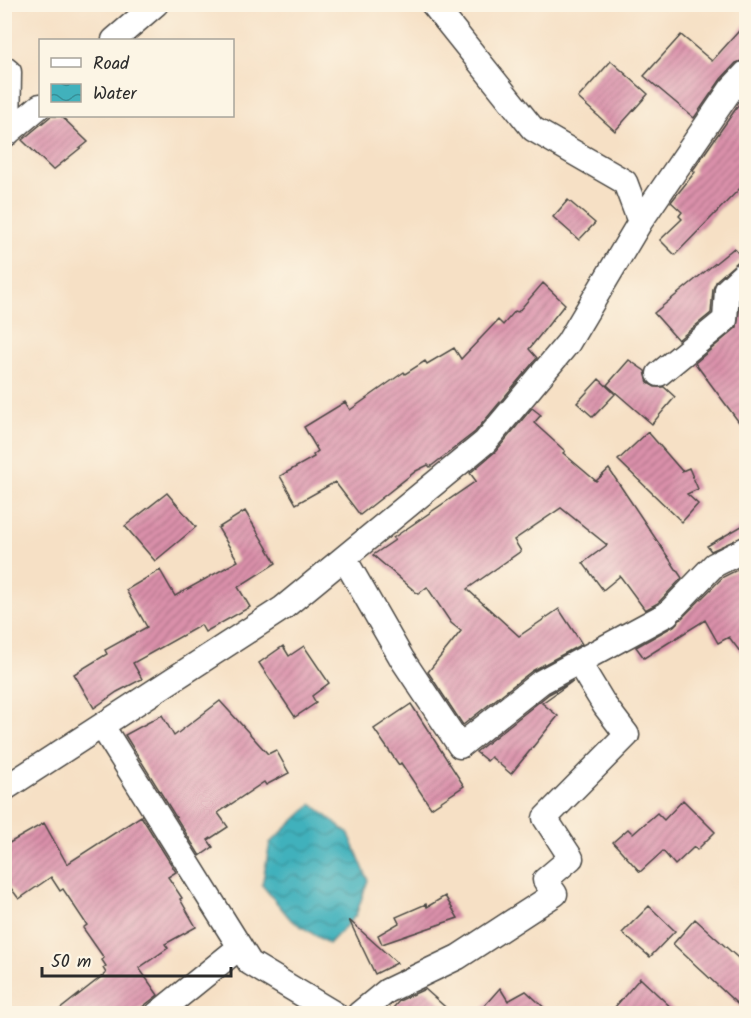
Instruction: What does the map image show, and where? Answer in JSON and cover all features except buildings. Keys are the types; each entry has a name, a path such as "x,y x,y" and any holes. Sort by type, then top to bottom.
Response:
{"street":[{"path":"115,39 156,4"},
{"path":"433,4 533,129 625,182 640,222"},
{"path":"4,68 9,72 6,135"},
{"path":"4,789 283,608 485,442 568,343 640,222 731,89 747,73"},
{"path":"6,135 39,107"},
{"path":"660,375 725,320 728,290 747,272"},
{"path":"344,558 402,659 460,747 541,682 667,614 714,565 747,549"},
{"path":"360,1014 387,990 458,957 555,894 545,880 572,858 545,818 627,735 605,706 579,663"},
{"path":"102,726 250,963 334,1014"},
{"path":"157,1014 240,947"}],"water":[{"path":"312,804 349,834 368,880 356,915 329,944 291,920 262,885 270,843"}]}
